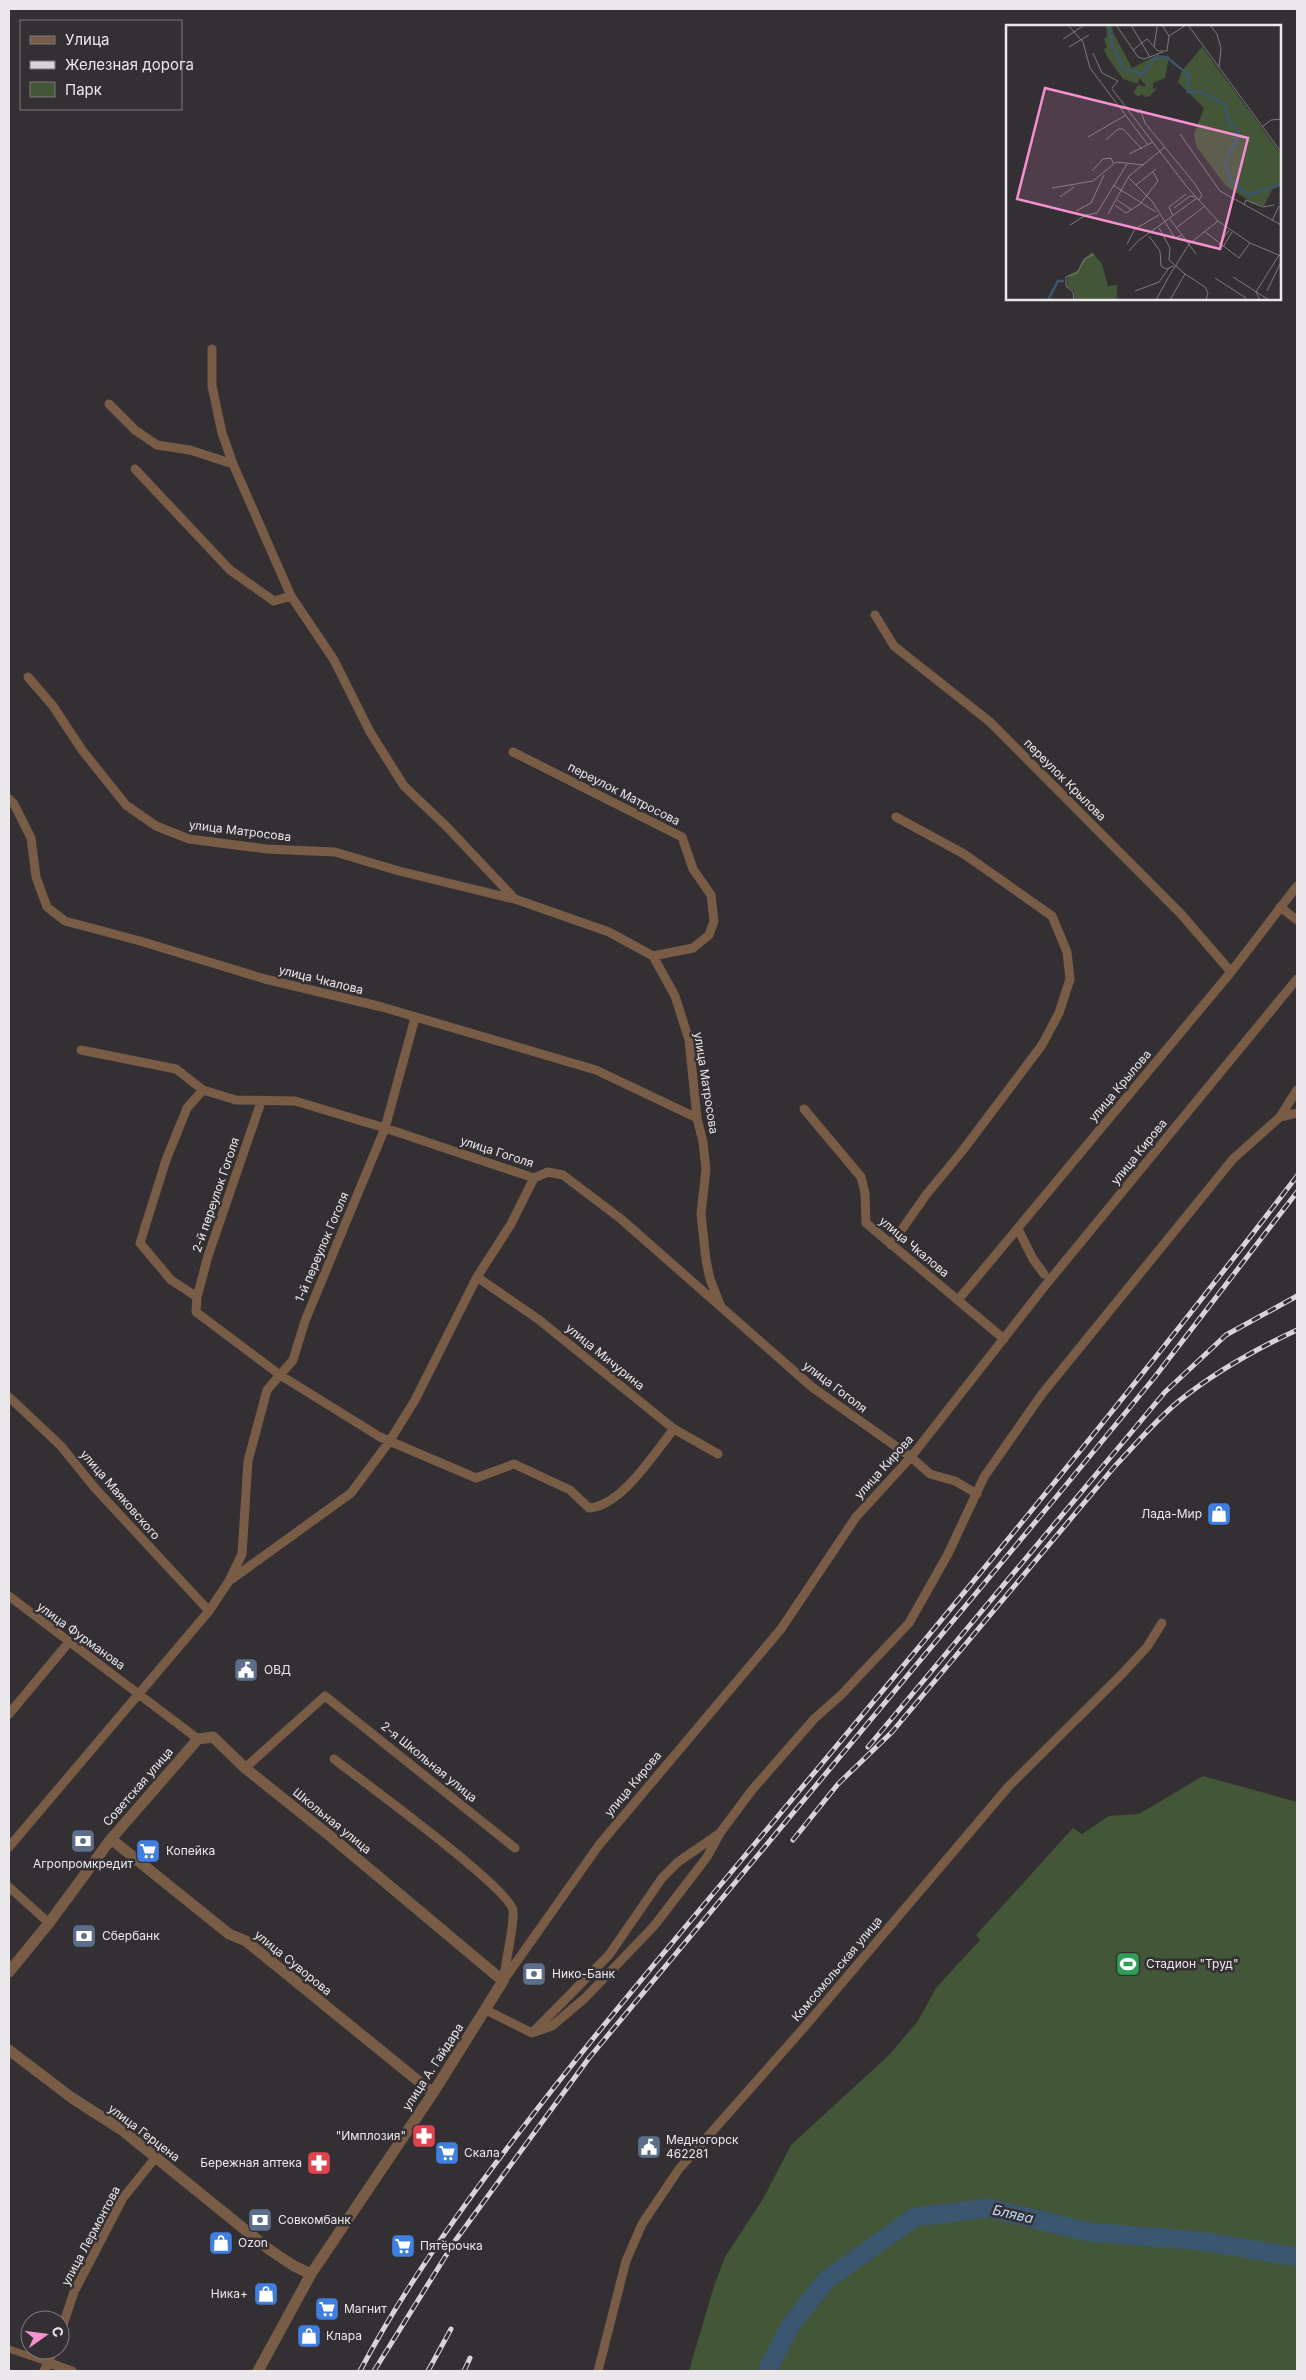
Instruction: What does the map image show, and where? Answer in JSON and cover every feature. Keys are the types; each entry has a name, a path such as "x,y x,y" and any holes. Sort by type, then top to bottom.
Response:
{"street":[{"name":"улица Матросова","path":"212,349 212,386 222,433 233,464 291,596 334,660 370,732 404,786 447,826 515,899"},
{"path":"109,404 135,430 157,445 190,450 233,464"},
{"path":"135,468 230,570 274,601 291,596"},
{"name":"переулок Крылова","path":"875,614 894,646 990,722 1181,914 1231,972"},
{"name":"улица Матросова","path":"28,677 53,706 82,750 126,804 156,826 189,839 267,849 335,852 399,871 515,899 609,932 654,956 675,996 689,1040 697,1118 706,1169 701,1214 703,1238 710,1279 721,1307"},
{"name":"переулок Матросова","path":"513,752 682,837 693,869 710,895 714,921 709,935 693,948 654,956"},
{"name":"улица Чкалова","path":"9,799 31,838 36,877 47,907 65,921 140,940 265,979 415,1018 596,1070 697,1118"},
{"path":"891,1245 926,1195 963,1150 1042,1045 1058,1013 1070,979 1068,952 1052,916 964,854 896,818"},
{"name":"улица Крылова","path":"958,1300 1231,972 1297,886"},
{"path":"1280,907 1297,920"},
{"name":"улица Кирова","path":"503,1981 599,1846 781,1629 856,1517 911,1457 1044,1288 1297,979"},
{"name":"1-й переулок Гоголя","path":"229,1581 242,1554 248,1461 267,1390 293,1360 305,1321 385,1128 415,1018"},
{"name":"улица Гоголя","path":"81,1050 176,1070 204,1090 236,1100 260,1102 295,1101 385,1128 534,1178 548,1172 563,1175 621,1219 812,1387 911,1457 930,1474 955,1481 976,1494"},
{"path":"204,1090 187,1108 166,1160 140,1243 171,1280 197,1297 196,1312 280,1375 387,1444 476,1478 514,1464 570,1490 589,1508 598,1507 619,1495 674,1429"},
{"path":"486,2010 532,2033 552,2026 585,1998 654,1926 707,1857 720,1833 752,1790 809,1725 841,1695 909,1623 948,1554 984,1477 1042,1394 1233,1159 1280,1117 1297,1090"},
{"name":"2-й переулок Гоголя","path":"197,1297 208,1256 260,1102"},
{"name":"улица Чкалова","path":"804,1109 861,1177 865,1193 866,1223 1004,1339"},
{"path":"1280,1117 1297,1113"},
{"path":"9,1847 209,1611 229,1581 351,1493 387,1444 415,1400 477,1277 511,1224 534,1178"},
{"path":"1018,1229 1033,1259 1044,1274"},
{"name":"улица Мичурина","path":"477,1277 538,1319 674,1429 718,1454"},
{"name":"улица Маяковского","path":"9,1397 61,1446 94,1487 209,1611"},
{"name":"улица Фурманова","path":"9,1596 140,1694"},
{"name":"Комсомольская улица","path":"598,2371 626,2261 642,2224 679,2169 801,2031 1009,1786 1121,1675 1146,1647 1162,1623"},
{"path":"9,1714 69,1642"},
{"name":"Школьная улица","path":"140,1694 198,1739 213,1737 244,1768 337,1842 503,1981"},
{"name":"2-я Школьная улица","path":"244,1768 325,1696 515,1848"},
{"name":"Советская улица","path":"9,1972 49,1923 111,1839 198,1739"},
{"path":"334,1759 468,1864 509,1901 513,1922 503,1981"},
{"path":"532,2033 609,1955 662,1878 678,1862 720,1833"},
{"name":"улица Суворова","path":"111,1839 230,1934 246,1942 433,2093"},
{"path":"9,1887 49,1923"},
{"name":"улица А. Гайдара","path":"258,2371 311,2274 433,2093 503,1981"},
{"name":"улица Герцена","path":"9,2050 72,2098 122,2130 270,2250 294,2266 311,2274"},
{"name":"улица Лермонтова","path":"68,2310 74,2292 123,2198 156,2157"},
{"path":"9,2349 46,2367 72,2371"}],"green space":[{"path":"1203,1776 1297,1802 1297,2371 689,2371 714,2286 725,2257 763,2199 791,2145 888,2056 918,2021 936,1988 980,1940 976,1935 1073,1828 1082,1834 1109,1816 1139,1814"}],"waterway":[{"name":"Блява","path":"767,2371 791,2325 826,2280 915,2217 989,2208 1089,2232 1201,2241 1297,2257"}],"railway":[{"path":"360,2371 377,2339 435,2247 548,2095 630,1993 1024,1520 1162,1349 1297,1176"},
{"path":"374,2371 455,2241 589,2058 1154,1378 1297,1192"},
{"path":"868,1747 1165,1392 1226,1335 1297,1296"},
{"path":"793,1840 838,1784 892,1732 1115,1466 1154,1424 1179,1401 1207,1380 1251,1353 1297,1330"},
{"path":"428,2371 451,2329"},
{"path":"464,2371 470,2358"}],"place":[{"name":"Лада-Мир","path":"1219,1514"},
{"name":"ОВД","path":"246,1670"},
{"name":"Агропромкредит","path":"83,1841"},
{"name":"Копейка","path":"148,1851"},
{"name":"Сбербанк","path":"84,1936"},
{"name":"Стадион \"Труд\"","path":"1128,1964"},
{"name":"Нико-Банк","path":"534,1974"},
{"name":"\"Имплозия\"","path":"424,2136"},
{"name":"Медногорск 462281","path":"649,2147"},
{"name":"Скала","path":"447,2153"},
{"name":"Бережная аптека","path":"319,2163"},
{"name":"Совкомбанк","path":"260,2220"},
{"name":"Ozon","path":"221,2243"},
{"name":"Пятёрочка","path":"403,2246"},
{"name":"Ника+","path":"266,2294"},
{"name":"Магнит","path":"327,2309"},
{"name":"Клара","path":"309,2336"}]}
